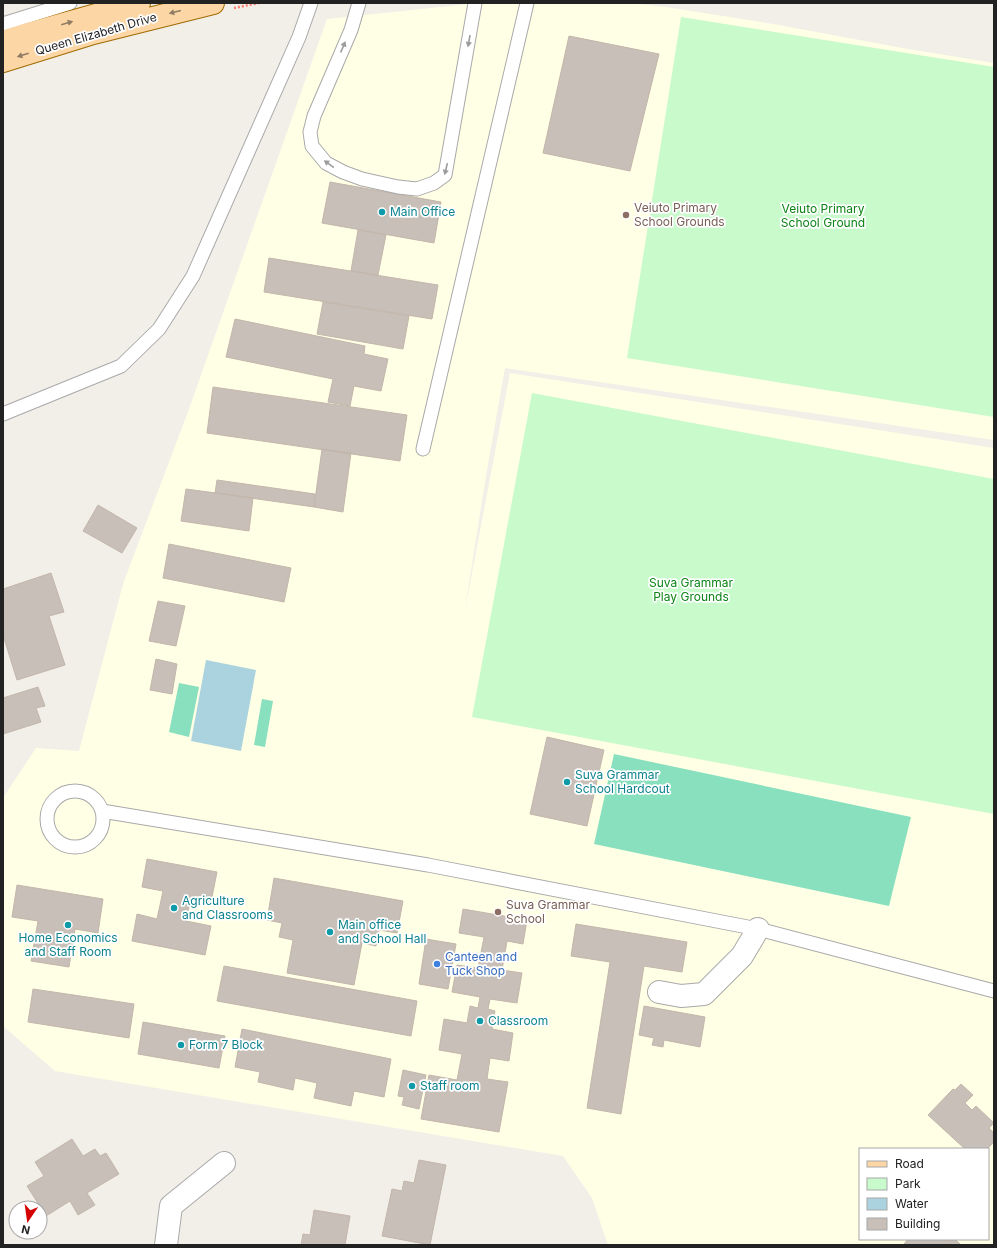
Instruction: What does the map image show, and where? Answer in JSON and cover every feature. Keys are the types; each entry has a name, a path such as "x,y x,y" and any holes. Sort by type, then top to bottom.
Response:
{"main road":[{"name":"Queen Elizabeth Drive","path":"3,42 139,3"},
{"name":"Queen Elizabeth Drive","path":"3,61 93,33 213,3"}],"street":[{"path":"659,992 681,996 704,994 742,956 758,929"},
{"path":"166,1245 171,1206 224,1163"}],"lane":[{"path":"3,24 70,3"},
{"path":"3,414 121,366 159,329 193,276 299,37 311,3"},
{"path":"359,3 351,30 314,116 310,132 312,146 326,163 343,172 362,179 398,187 417,189 434,183 445,175 476,3"},
{"path":"423,449 527,3"},
{"path":"102,811 102,829 91,843 74,848 57,842 47,827 47,810 58,796 75,790 92,796 102,811 428,865 758,929 994,991"}],"shaded area":[{"name":"Suva Grammar School","path":"478,3 630,3 666,7 773,24 994,63 994,440 505,368 464,615 510,373 994,448 994,1245 608,1245 592,1198 563,1156 55,1071 3,1026 3,798 36,748 79,751 123,584 189,409 327,19"}],"green space":[{"name":"Veiuto Primary School Ground","path":"681,17 994,67 994,417 627,358"},
{"name":"Suva Grammar Play Grounds","path":"532,393 994,479 994,814 472,717"},
{"path":"179,683 199,687 189,737 169,732"},
{"path":"262,699 273,701 265,747 254,745"},
{"path":"614,754 911,817 889,906 594,844"}],"water":[{"path":"206,660 256,670 241,751 191,741"}],"building":[{"path":"569,36 659,54 630,171 543,153"},
{"name":"Main Office","path":"330,182 441,202 434,243 322,223"},
{"path":"358,230 386,235 378,275 351,271"},
{"path":"269,258 438,285 432,319 264,292"},
{"path":"323,302 409,316 403,349 317,334"},
{"path":"235,319 365,346 364,354 388,359 381,391 354,386 350,406 328,402 333,379 226,357"},
{"path":"213,387 407,415 400,461 207,433"},
{"path":"322,449 351,453 343,512 314,507"},
{"path":"217,480 315,494 314,507 215,493"},
{"path":"186,489 253,498 249,531 181,521"},
{"path":"98,505 137,528 122,553 83,531"},
{"path":"169,544 291,568 284,602 163,578"},
{"path":"51,573 64,612 49,616 65,665 17,680 3,635 3,589"},
{"path":"158,601 185,606 176,646 149,641"},
{"path":"156,659 177,664 172,694 150,690"},
{"path":"38,687 45,706 36,708 41,722 3,734 3,698"},
{"name":"Suva Grammar School Hardcout","path":"547,737 604,750 587,826 530,814"},
{"name":"Agriculture and Classrooms","path":"147,859 217,872 211,902 191,898 186,921 211,926 205,955 132,941 137,914 157,919 163,891 142,887"},
{"name":"Main office and School Hall","path":"274,878 403,901 397,933 379,930 376,946 362,943 354,985 287,973 293,940 279,937 282,923 267,920"},
{"name":"Home Economics and Staff Room","path":"17,885 103,899 98,933 75,929 69,967 31,961 38,921 12,917"},
{"name":"Classroom","path":"463,909 527,920 523,944 507,941 502,970 522,973 517,1003 490,999 488,1009 495,1011 492,1029 513,1033 509,1061 490,1058 487,1079 508,1082 499,1132 421,1119 429,1075 457,1080 462,1054 439,1050 444,1019 467,1023 470,1006 478,1008 480,997 452,992 457,965 478,968 484,937 459,933"},
{"path":"576,924 687,942 682,972 644,966 621,1114 587,1108 610,962 571,956"},
{"name":"Canteen and Tuck Shop","path":"426,939 456,944 448,989 419,984"},
{"path":"224,966 417,1001 411,1036 217,1001"},
{"path":"33,989 134,1004 129,1038 28,1022"},
{"path":"644,1006 705,1017 700,1047 664,1040 663,1047 652,1045 654,1038 639,1035"},
{"name":"Form 7 Block","path":"143,1022 225,1036 219,1068 138,1054"},
{"path":"242,1029 391,1059 384,1097 354,1091 351,1106 314,1098 317,1083 295,1078 293,1090 258,1082 260,1072 235,1067"},
{"name":"Staff room","path":"403,1070 426,1075 419,1109 402,1105 404,1097 398,1096"},
{"path":"961,1084 973,1095 965,1103 972,1110 976,1106 994,1123 989,1128 994,1133 994,1142 988,1148 964,1148 928,1115 953,1089 955,1090"},
{"path":"72,1139 83,1156 95,1149 100,1156 106,1153 119,1174 87,1193 95,1205 78,1215 70,1201 48,1215 48,1200 36,1200 27,1186 44,1176 35,1162"},
{"path":"419,1160 446,1165 430,1245 382,1236 392,1189 402,1191 404,1181 414,1183"},
{"path":"314,1210 350,1216 345,1245 301,1245 303,1234 310,1235"},
{"path":"907,1240 956,1240 961,1245 905,1245 904,1244"}],"place":[{"name":"Main Office","path":"382,212"},
{"name":"Veiuto Primary School Grounds","path":"626,215"},
{"name":"Suva Grammar School Hardcout","path":"567,782"},
{"name":"Agriculture and Classrooms","path":"174,908"},
{"name":"Suva Grammar School","path":"498,912"},
{"name":"Home Economics and Staff Room","path":"68,925"},
{"name":"Main office and School Hall","path":"330,932"},
{"name":"Canteen and Tuck Shop","path":"437,964"},
{"name":"Classroom","path":"480,1021"},
{"name":"Form 7 Block","path":"181,1045"},
{"name":"Staff room","path":"412,1086"}]}
